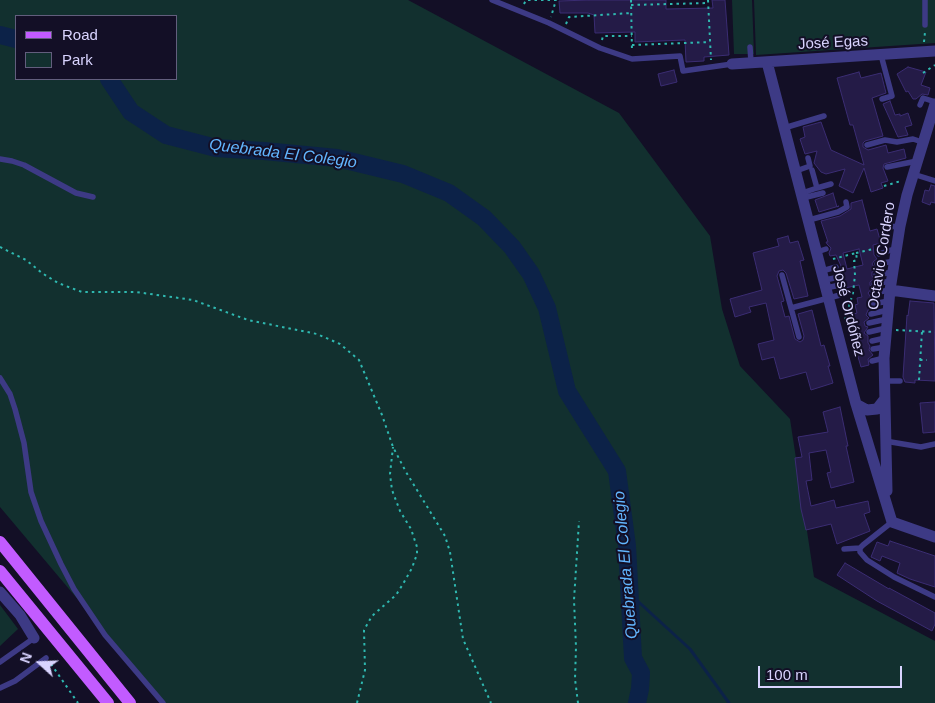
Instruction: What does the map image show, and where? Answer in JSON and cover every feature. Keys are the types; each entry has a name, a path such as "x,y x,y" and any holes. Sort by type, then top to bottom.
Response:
{"main road":[{"path":"0,542 130,703"},
{"path":"0,571 108,703"}],"street":[{"name":"José Egas","path":"732,64 929,52"},
{"name":"José Ordóñez","path":"767,62 802,196 809,220 822,251 828,287 856,404 892,522"},
{"name":"Octavio Cordero","path":"888,508 884,381 889,311 897,248 894,227 918,173 922,142 934,107"},
{"path":"889,311 935,296"},
{"path":"856,404 867,410 876,409 884,400"},
{"path":"892,522 935,537"},
{"path":"0,592 20,615 34,638"}],"lane":[{"path":"492,0 549,23 600,48 632,60 680,56 683,71 732,64"},
{"path":"925,0 925,25"},
{"path":"750,47 751,62"},
{"path":"881,55 892,96 882,99"},
{"path":"920,105 923,98 934,107"},
{"path":"784,128 824,116"},
{"path":"867,145 885,140 897,142 913,139 922,142"},
{"path":"796,171 810,166 808,158"},
{"path":"0,159 24,165 76,193 93,197"},
{"path":"888,169 918,173 935,179"},
{"path":"812,170 817,188"},
{"path":"802,196 817,188 831,184"},
{"path":"802,196 824,193"},
{"path":"809,220 838,212 847,207 846,202"},
{"path":"877,251 897,248"},
{"path":"872,361 889,311 877,264"},
{"path":"828,287 836,267"},
{"path":"782,275 798,337"},
{"path":"873,349 889,311 876,275"},
{"path":"791,308 828,287 840,277"},
{"path":"828,287 840,284"},
{"path":"874,284 889,311"},
{"path":"873,293 889,311"},
{"path":"872,304 889,311"},
{"path":"871,314 889,311"},
{"path":"869,323 889,311"},
{"path":"869,332 889,311"},
{"path":"872,341 889,311"},
{"path":"0,378 10,394 15,409 24,443 31,492 41,521 61,564 74,588 105,635 162,703"},
{"path":"884,381 900,381"},
{"path":"885,441 920,447 935,444"},
{"path":"844,549 860,548 892,522"},
{"path":"860,548 860,552 867,560 935,597"},
{"path":"0,662 34,638"},
{"path":"0,688 15,681 46,658"}],"path":[{"path":"521,11 526,0 556,0 549,23"},
{"path":"631,0 632,60"},
{"path":"631,5 708,1 711,67"},
{"path":"564,30 569,17 631,13"},
{"path":"925,25 929,52"},
{"path":"600,48 603,36 632,36"},
{"path":"632,46 710,42"},
{"path":"923,73 935,65"},
{"path":"884,186 918,173"},
{"path":"0,247 26,260 58,283 82,292 136,292 193,300 248,320 317,334 340,344 359,360 393,447 445,536 450,552 463,639 491,703"},
{"path":"832,260 856,253 877,251"},
{"path":"836,323 846,320 853,293 854,261 857,260 856,253"},
{"path":"889,311 922,331 935,332"},
{"path":"919,380 922,331"},
{"path":"920,360 927,360"},
{"path":"357,703 364,679 364,630 367,622 396,595 412,568 417,554 417,547 411,529 400,511 392,490 390,474 393,447"},
{"path":"578,703 575,679 574,600 579,521"},
{"path":"46,658 78,703"}],"green space":[{"path":"0,0 408,0 619,113 710,236 722,309 740,366 790,419 814,577 935,641 935,703 165,703 0,507"},
{"path":"732,0 752,0 754,54 734,54"},
{"path":"754,0 935,0 935,43 756,55"},
{"path":"0,605 18,629 0,646"}],"building":[{"path":"666,0 666,9 713,8 712,0 725,0 729,55 704,57 704,61 686,62 685,40 635,42 635,32 595,33 594,15 588,13 560,13 559,1"},
{"path":"908,67 926,72 921,85 930,88 928,95 922,94 913,99 908,91 906,92 897,74"},
{"path":"674,70 677,82 661,86 658,74"},
{"path":"859,72 861,78 881,73 886,93 872,98 883,136 865,141 863,147 868,150 886,145 888,153 904,149 906,158 884,164 883,168 888,181 881,183 883,188 871,192 864,168 853,193 839,186 845,169 826,174 821,172 814,163 817,151 805,154 800,139 805,137 803,127 821,122 831,150 864,165 853,125 850,125 837,78"},
{"path":"890,101 895,115 900,114 900,116 908,113 912,125 905,127 908,135 898,137 883,104"},
{"path":"931,185 935,186 935,203 931,202 930,205 922,202 925,190 929,191"},
{"path":"833,193 837,207 819,212 815,200"},
{"path":"862,200 870,231 877,229 881,243 873,245 874,255 877,259 872,264 876,270 872,272 874,279 870,282 872,288 868,293 872,299 867,304 871,309 868,310 866,315 869,318 864,322 865,326 868,327 864,333 868,336 869,350 873,355 868,359 869,365 861,367 851,333 855,332 852,324 856,323 854,314 857,313 855,305 858,304 857,298 862,297 859,285 845,288 841,266 836,255 830,256 831,248 826,242 828,242 821,221 840,216 851,209 851,203","holes":["859,249 863,265 847,269 843,253"]},
{"path":"788,236 790,243 798,241 804,260 800,261 808,296 794,299 786,273 783,270 779,271 777,276 784,301 781,302 785,317 789,316 795,339 800,342 804,336 798,314 812,310 821,346 824,345 833,383 811,390 806,372 780,379 774,357 762,360 758,344 774,340 766,303 749,307 751,312 735,317 730,299 762,290 753,253 779,246 777,239"},
{"path":"910,301 934,303 935,381 915,380 915,383 905,382 903,377 907,315"},
{"path":"935,402 935,432 923,433 920,403"},
{"path":"840,407 854,482 831,488 827,473 831,472 826,450 809,453 812,480 806,481 811,506 834,500 836,508 868,501 870,512 864,514 870,531 837,544 831,524 806,530 801,509 795,458 802,457 798,437 828,432 823,412"},
{"path":"890,541 935,556 935,587 897,573 900,563 882,556 880,561 871,557 877,542 888,546"},
{"path":"845,563 935,613 935,624 932,631 877,601 837,575"}],"waterway":[{"name":"Quebrada El Colegio","path":"0,35 15,39"},
{"name":"Quebrada El Colegio","path":"110,80 131,112 166,135 216,148 337,158 403,174 449,193 484,218 512,247 531,274 547,308 567,391 617,471 627,546 633,658 641,673 637,703"},
{"path":"631,595 690,649 729,703"}]}
